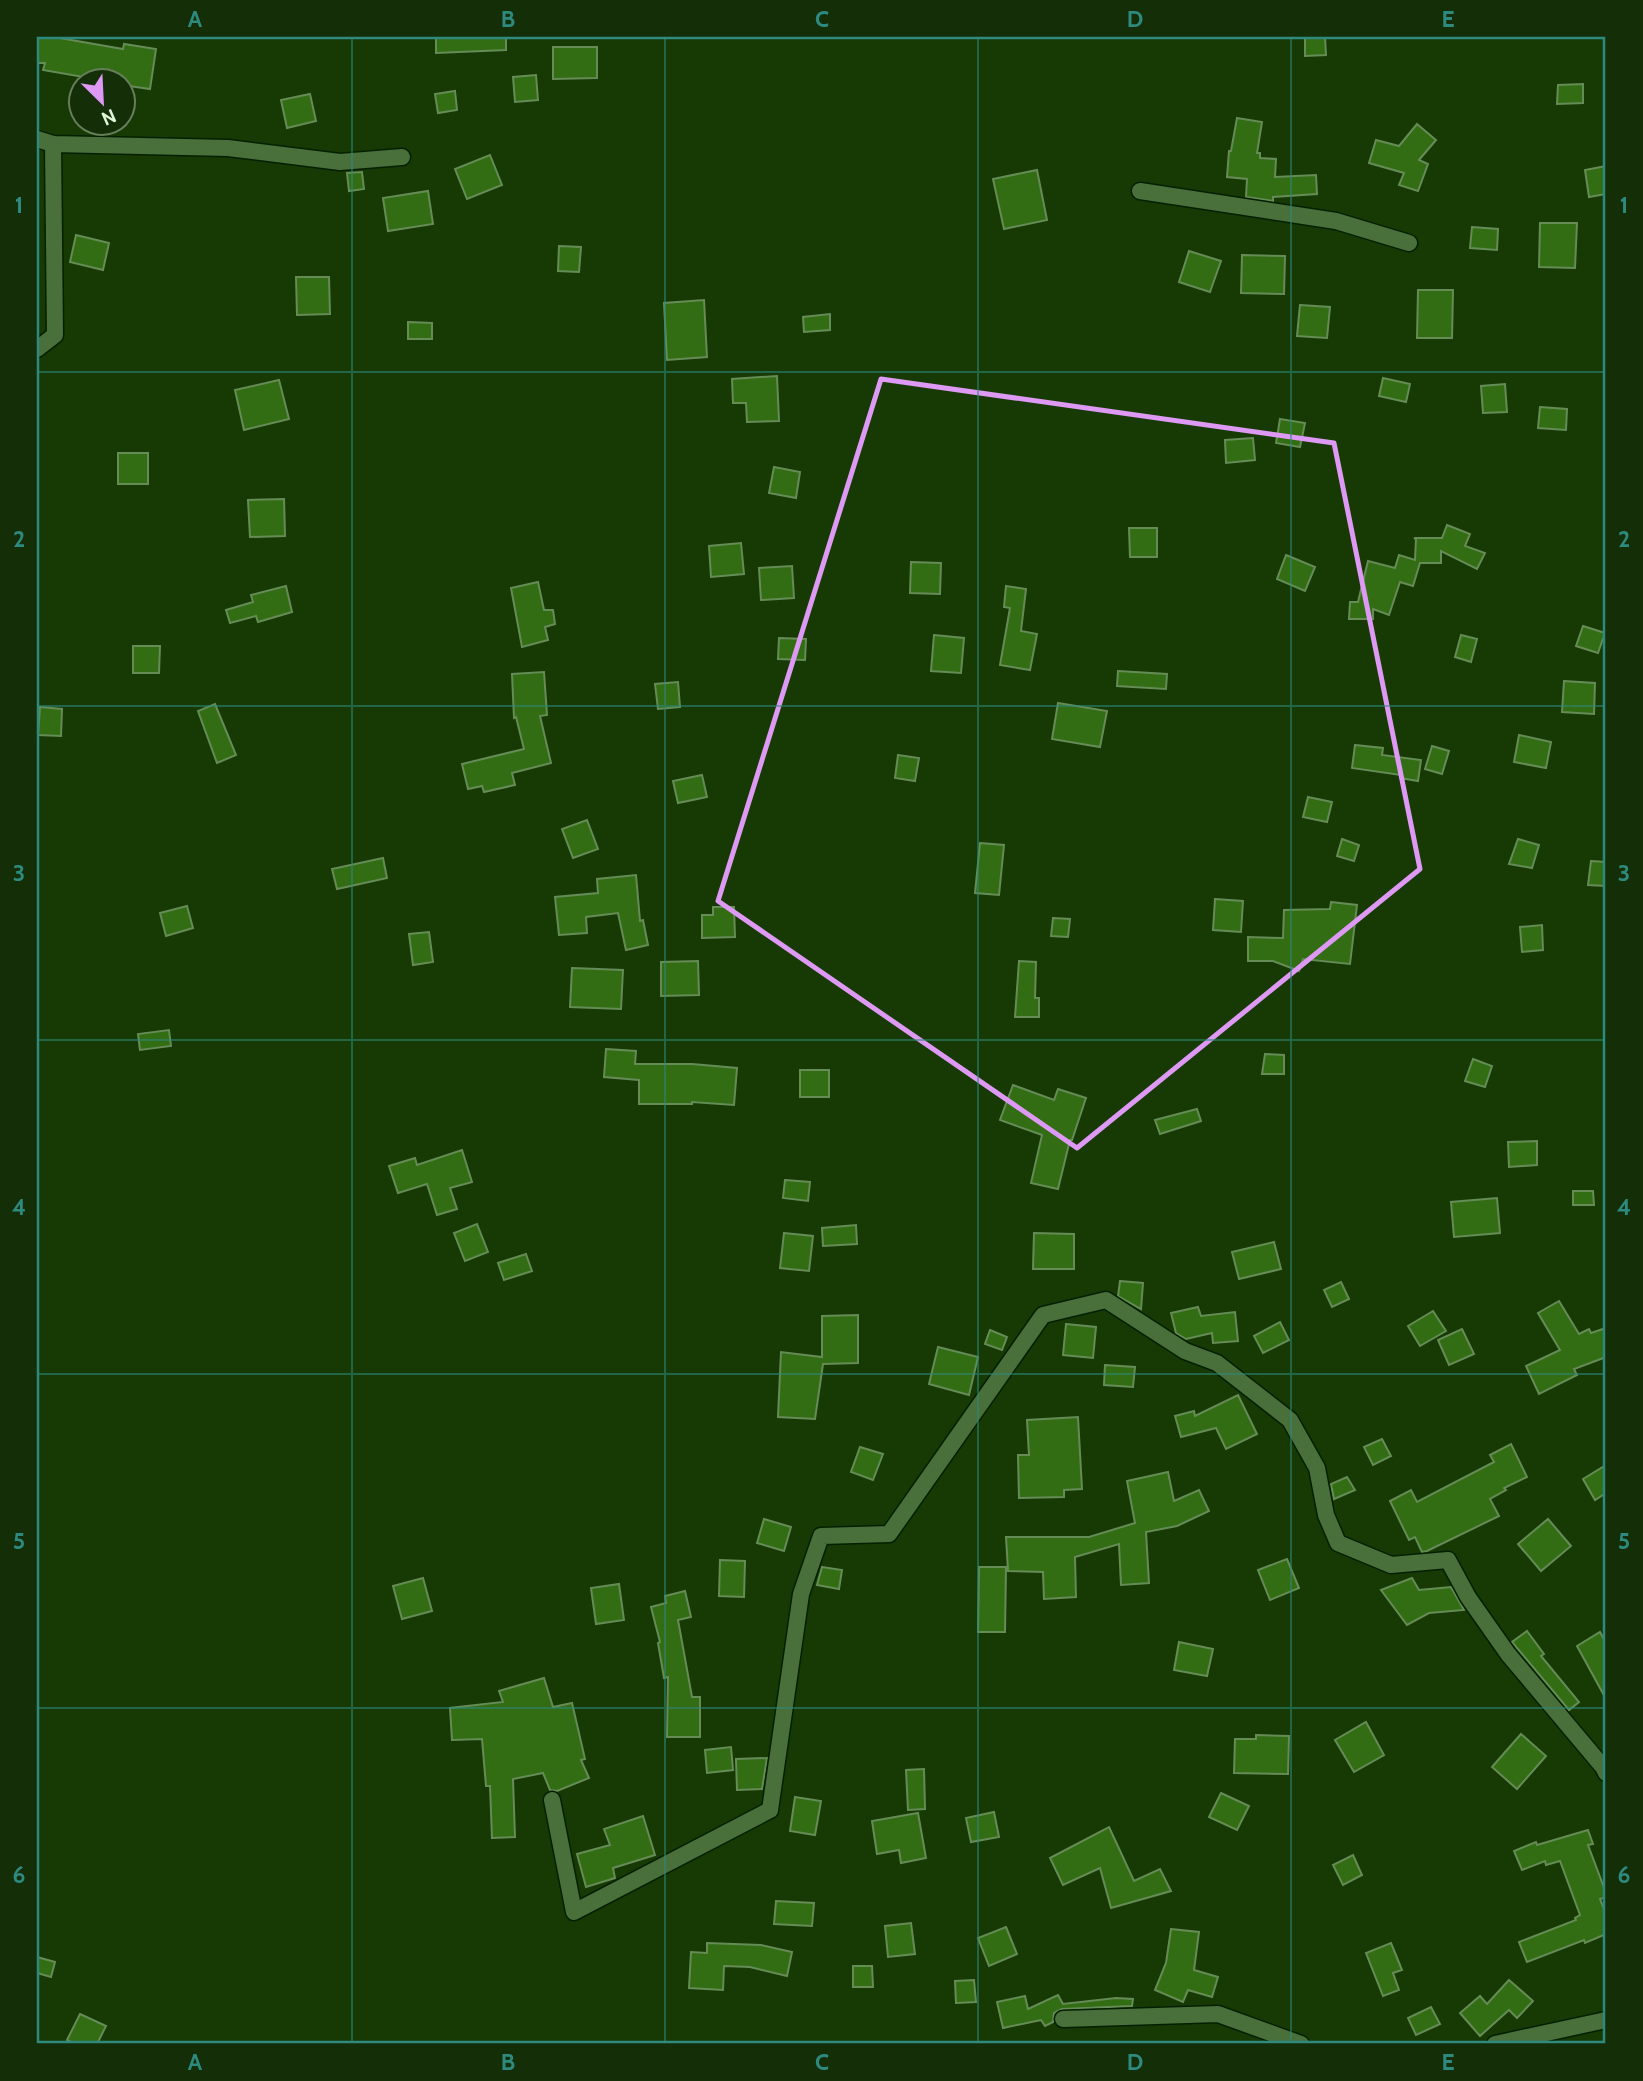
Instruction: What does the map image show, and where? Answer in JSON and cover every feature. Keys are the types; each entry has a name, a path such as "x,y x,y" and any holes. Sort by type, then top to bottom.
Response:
{"street":[{"path":"37,349 55,335 45,141 228,148 340,162 402,157"},
{"path":"1140,191 1336,221 1409,243"},
{"path":"552,1800 574,1912 770,1810 802,1594 821,1536 889,1534 1042,1315 1106,1300 1185,1351 1217,1363 1290,1420 1317,1468 1326,1515 1338,1543 1391,1565 1448,1560 1468,1597 1507,1654 1606,1773"},
{"path":"1063,2019 1218,2014 1301,2044"},
{"path":"1495,2044 1606,2020"}],"highlighted area":[{"path":"881,379 1334,443 1420,869 1077,1148 718,901"}],"building":[{"path":"37,37 54,37 123,49 124,44 156,49 150,89 136,87 136,66 66,66 66,74 43,70 45,63 37,63"},
{"path":"436,37 506,37 506,50 436,53"},
{"path":"1305,37 1325,37 1326,55 1305,56"},
{"path":"553,47 597,47 597,78 553,79"},
{"path":"536,75 538,100 515,102 513,77"},
{"path":"1583,84 1583,103 1557,104 1558,85"},
{"path":"455,91 457,110 438,113 435,94"},
{"path":"310,94 316,121 287,128 281,100"},
{"path":"1237,118 1262,122 1257,153 1260,153 1260,158 1276,159 1275,177 1316,175 1317,194 1273,197 1273,201 1246,197 1247,179 1227,177 1229,151"},
{"path":"1417,124 1436,140 1419,160 1428,164 1418,191 1399,185 1404,173 1369,163 1376,140 1399,146"},
{"path":"490,155 502,185 467,199 455,169"},
{"path":"1606,166 1606,194 1589,197 1585,170"},
{"path":"1037,170 1047,220 1004,229 993,179"},
{"path":"362,172 364,189 349,191 347,173"},
{"path":"428,191 433,224 388,231 383,198"},
{"path":"1540,223 1577,223 1575,268 1539,267"},
{"path":"1472,227 1498,229 1497,250 1470,248"},
{"path":"76,235 109,243 103,270 70,262"},
{"path":"559,246 581,247 579,272 558,271"},
{"path":"1189,251 1221,261 1210,292 1179,282"},
{"path":"1242,255 1285,256 1284,294 1241,293"},
{"path":"296,277 329,277 330,314 297,315"},
{"path":"1418,290 1453,290 1452,338 1417,338"},
{"path":"704,300 707,357 667,360 664,303"},
{"path":"1300,305 1330,307 1327,338 1297,336"},
{"path":"830,314 830,330 804,332 803,317"},
{"path":"408,322 432,323 432,339 408,339"},
{"path":"777,376 779,421 747,422 746,403 733,403 732,379"},
{"path":"1383,378 1410,384 1406,402 1379,396"},
{"path":"279,380 289,419 244,430 235,390"},
{"path":"1505,384 1507,412 1483,413 1481,386"},
{"path":"1540,407 1567,409 1566,430 1538,428"},
{"path":"1280,419 1305,423 1300,447 1276,443"},
{"path":"1253,438 1255,460 1226,463 1225,440"},
{"path":"118,453 148,453 148,484 118,484"},
{"path":"774,467 800,472 796,498 769,493"},
{"path":"284,499 285,536 250,537 248,500"},
{"path":"1447,525 1470,534 1465,546 1485,553 1477,569 1441,551 1441,563 1420,563 1413,586 1400,582 1389,615 1373,609 1373,619 1349,619 1350,602 1358,602 1368,561 1395,568 1399,555 1415,560 1414,538 1442,538"},
{"path":"1129,528 1157,528 1157,557 1130,557"},
{"path":"741,543 744,574 711,577 709,546"},
{"path":"1286,555 1315,567 1305,591 1277,579"},
{"path":"911,562 941,563 940,594 910,593"},
{"path":"792,566 794,598 761,600 759,568"},
{"path":"538,582 544,610 553,610 555,624 545,627 548,640 522,647 511,588"},
{"path":"286,586 292,612 258,622 256,616 230,623 226,610 253,602 251,595"},
{"path":"1006,586 1026,589 1021,631 1037,634 1030,670 1000,665 1010,608 1004,607"},
{"path":"1583,626 1605,633 1598,653 1576,646"},
{"path":"934,635 964,638 961,673 931,671"},
{"path":"1461,635 1477,639 1471,662 1455,657"},
{"path":"779,638 806,639 805,660 778,659"},
{"path":"133,646 160,646 159,673 133,673"},
{"path":"1118,671 1167,674 1166,689 1117,686"},
{"path":"544,672 547,715 540,716 551,763 512,773 515,785 484,792 482,786 468,789 462,764 524,749 516,717 514,718 512,674"},
{"path":"1564,681 1595,683 1594,714 1562,712"},
{"path":"678,682 680,707 658,709 655,684"},
{"path":"1058,703 1107,711 1100,747 1052,739"},
{"path":"215,704 236,755 217,763 198,711"},
{"path":"40,707 62,709 61,736 38,735"},
{"path":"1519,735 1551,742 1546,768 1514,762"},
{"path":"1355,745 1383,748 1382,755 1421,760 1418,781 1400,778 1401,775 1352,768"},
{"path":"1432,746 1449,751 1442,774 1425,769"},
{"path":"898,755 919,758 915,781 895,778"},
{"path":"702,775 707,797 678,803 673,781"},
{"path":"1308,797 1332,802 1327,822 1303,817"},
{"path":"587,820 598,849 573,858 562,829"},
{"path":"1342,839 1359,845 1354,861 1337,856"},
{"path":"1518,839 1539,845 1532,868 1509,864"},
{"path":"980,843 1004,845 999,895 975,893"},
{"path":"383,858 387,878 337,889 332,869"},
{"path":"1591,861 1606,862 1606,886 1588,885"},
{"path":"636,875 640,921 643,920 648,945 626,950 618,913 586,917 587,933 559,935 555,897 598,893 597,879"},
{"path":"1215,899 1243,901 1241,932 1213,930"},
{"path":"1331,902 1357,905 1350,964 1303,959 1299,971 1273,961 1248,961 1248,937 1283,938 1284,910 1330,909"},
{"path":"187,906 193,928 166,936 160,913"},
{"path":"713,907 734,907 735,937 702,938 702,915 713,915"},
{"path":"1053,918 1070,919 1068,937 1051,936"},
{"path":"1542,925 1543,950 1522,952 1520,927"},
{"path":"429,932 433,962 413,965 409,934"},
{"path":"698,961 699,995 661,996 661,962"},
{"path":"1019,961 1036,962 1035,998 1039,998 1039,1017 1015,1017"},
{"path":"572,968 623,970 621,1009 570,1007"},
{"path":"169,1030 171,1046 140,1050 138,1034"},
{"path":"606,1049 636,1051 635,1064 692,1064 737,1068 734,1105 692,1102 639,1104 639,1080 604,1077"},
{"path":"1265,1054 1284,1055 1284,1074 1262,1074"},
{"path":"1473,1059 1492,1066 1485,1087 1465,1081"},
{"path":"800,1070 829,1070 829,1097 800,1097"},
{"path":"1013,1085 1054,1100 1058,1089 1086,1098 1070,1140 1058,1189 1031,1183 1042,1135 1000,1120"},
{"path":"1197,1109 1201,1121 1160,1134 1155,1120"},
{"path":"1537,1141 1537,1165 1509,1167 1508,1142"},
{"path":"462,1150 472,1182 450,1188 457,1209 437,1215 427,1184 398,1193 389,1166 415,1158 417,1165"},
{"path":"785,1180 810,1182 808,1201 783,1198"},
{"path":"1573,1191 1593,1191 1594,1205 1573,1205"},
{"path":"1497,1198 1500,1233 1454,1237 1451,1202"},
{"path":"477,1224 488,1252 465,1261 454,1233"},
{"path":"856,1225 857,1244 823,1246 822,1228"},
{"path":"784,1233 813,1236 809,1271 780,1268"},
{"path":"1034,1233 1074,1234 1074,1269 1033,1269"},
{"path":"1274,1242 1281,1269 1239,1279 1232,1252"},
{"path":"526,1254 532,1271 504,1280 498,1263"},
{"path":"1120,1281 1143,1283 1141,1309 1118,1296"},
{"path":"1341,1282 1349,1299 1332,1307 1324,1290"},
{"path":"1559,1301 1579,1334 1589,1329 1591,1333 1606,1328 1606,1357 1574,1369 1577,1375 1539,1394 1526,1366 1560,1350 1538,1313"},
{"path":"1198,1307 1201,1316 1235,1312 1238,1341 1213,1343 1212,1333 1186,1339 1176,1333 1171,1313"},
{"path":"1433,1311 1446,1331 1420,1346 1408,1326"},
{"path":"858,1315 858,1363 823,1364 815,1419 778,1417 781,1352 822,1357 822,1316"},
{"path":"1280,1322 1289,1340 1263,1353 1254,1336"},
{"path":"1066,1324 1096,1327 1093,1358 1063,1355"},
{"path":"1462,1329 1474,1354 1449,1365 1438,1340"},
{"path":"990,1330 1007,1337 1002,1350 985,1344"},
{"path":"938,1347 978,1357 969,1395 929,1384"},
{"path":"1105,1365 1135,1367 1133,1387 1104,1385"},
{"path":"1238,1395 1257,1434 1226,1449 1216,1428 1181,1437 1175,1416 1194,1411 1195,1416"},
{"path":"1078,1417 1082,1489 1064,1490 1064,1497 1019,1498 1018,1455 1029,1455 1027,1420"},
{"path":"1382,1439 1391,1456 1373,1465 1364,1447"},
{"path":"1511,1444 1527,1477 1504,1488 1506,1490 1490,1499 1499,1516 1427,1551 1422,1552 1415,1537 1409,1540 1390,1501 1411,1490 1417,1502 1494,1462 1490,1455"},
{"path":"860,1447 883,1454 873,1480 851,1472"},
{"path":"1606,1465 1606,1493 1595,1500 1583,1479"},
{"path":"1168,1472 1174,1501 1199,1490 1209,1511 1177,1526 1146,1532 1149,1583 1121,1585 1119,1544 1075,1557 1076,1597 1044,1599 1043,1572 1008,1571 1006,1537 1089,1537 1135,1523 1127,1481"},
{"path":"1347,1477 1355,1490 1334,1499 1331,1484"},
{"path":"764,1519 791,1527 784,1551 757,1543"},
{"path":"1548,1519 1571,1546 1541,1571 1518,1544"},
{"path":"1287,1559 1299,1588 1270,1600 1258,1570"},
{"path":"720,1560 745,1561 744,1597 719,1596"},
{"path":"822,1567 842,1570 839,1589 817,1585"},
{"path":"979,1567 1006,1567 1005,1632 978,1632"},
{"path":"423,1578 432,1611 402,1619 393,1586"},
{"path":"1412,1578 1419,1590 1451,1587 1464,1610 1429,1613 1407,1625 1381,1590"},
{"path":"619,1584 624,1620 596,1624 591,1588"},
{"path":"685,1591 691,1617 678,1620 692,1697 700,1697 700,1737 667,1737 668,1677 664,1678 660,1642 651,1607 666,1603 665,1596"},
{"path":"1527,1631 1544,1654 1541,1656 1579,1702 1569,1710 1512,1642"},
{"path":"1600,1632 1606,1643 1606,1699 1577,1646"},
{"path":"1179,1642 1213,1649 1207,1676 1174,1670"},
{"path":"544,1678 553,1707 572,1703 585,1759 581,1760 589,1778 557,1791 550,1790 543,1773 513,1779 515,1837 492,1838 490,1786 486,1786 482,1739 452,1740 450,1708 503,1702 499,1691"},
{"path":"1366,1722 1384,1755 1354,1772 1335,1740"},
{"path":"1521,1734 1546,1756 1517,1789 1492,1767"},
{"path":"1256,1735 1289,1736 1288,1774 1234,1773 1235,1739 1256,1739"},
{"path":"731,1747 733,1770 707,1773 705,1750"},
{"path":"767,1758 762,1789 737,1790 736,1759"},
{"path":"924,1769 925,1809 908,1810 906,1770"},
{"path":"1221,1793 1249,1806 1237,1830 1209,1817"},
{"path":"795,1797 821,1801 815,1835 790,1831"},
{"path":"994,1812 999,1837 971,1842 966,1818"},
{"path":"918,1813 926,1858 901,1863 899,1850 877,1854 872,1821"},
{"path":"643,1816 655,1855 613,1868 615,1878 586,1887 577,1854 610,1845 604,1829"},
{"path":"1109,1827 1134,1881 1160,1869 1171,1891 1111,1908 1100,1868 1063,1885 1050,1858"},
{"path":"1588,1830 1593,1844 1588,1845 1606,1893 1606,1897 1600,1899 1606,1914 1606,1934 1527,1962 1519,1942 1576,1920 1580,1915 1560,1861 1546,1865 1545,1861 1522,1870 1514,1851 1536,1842 1537,1845"},
{"path":"1353,1855 1362,1875 1343,1885 1333,1865"},
{"path":"776,1901 814,1903 812,1926 774,1924"},
{"path":"911,1923 915,1954 888,1957 885,1926"},
{"path":"1006,1927 1017,1954 989,1966 978,1938"},
{"path":"1171,1929 1199,1932 1194,1970 1218,1977 1212,1997 1188,1990 1183,2002 1155,1990 1166,1963"},
{"path":"707,1943 761,1945 792,1952 787,1976 750,1967 724,1966 723,1990 689,1988 691,1952 707,1953"},
{"path":"1391,1943 1402,1970 1393,1973 1399,1990 1383,1996 1366,1953"},
{"path":"37,1957 55,1962 51,1977 37,1973"},
{"path":"853,1966 872,1966 873,1987 853,1987"},
{"path":"974,1980 976,2002 956,2003 955,1981"},
{"path":"1509,1980 1533,2001 1517,2018 1509,2010 1480,2036 1460,2013 1480,1996 1487,2004"},
{"path":"1058,1995 1063,2004 1116,1998 1133,1999 1132,2006 1062,2009 1054,2013 1053,2022 1045,2026 1041,2020 1003,2028 997,2002 1025,1996 1028,2009"},
{"path":"1431,2007 1440,2024 1416,2035 1408,2018"},
{"path":"80,2014 106,2026 97,2044 75,2044 67,2040"}]}
